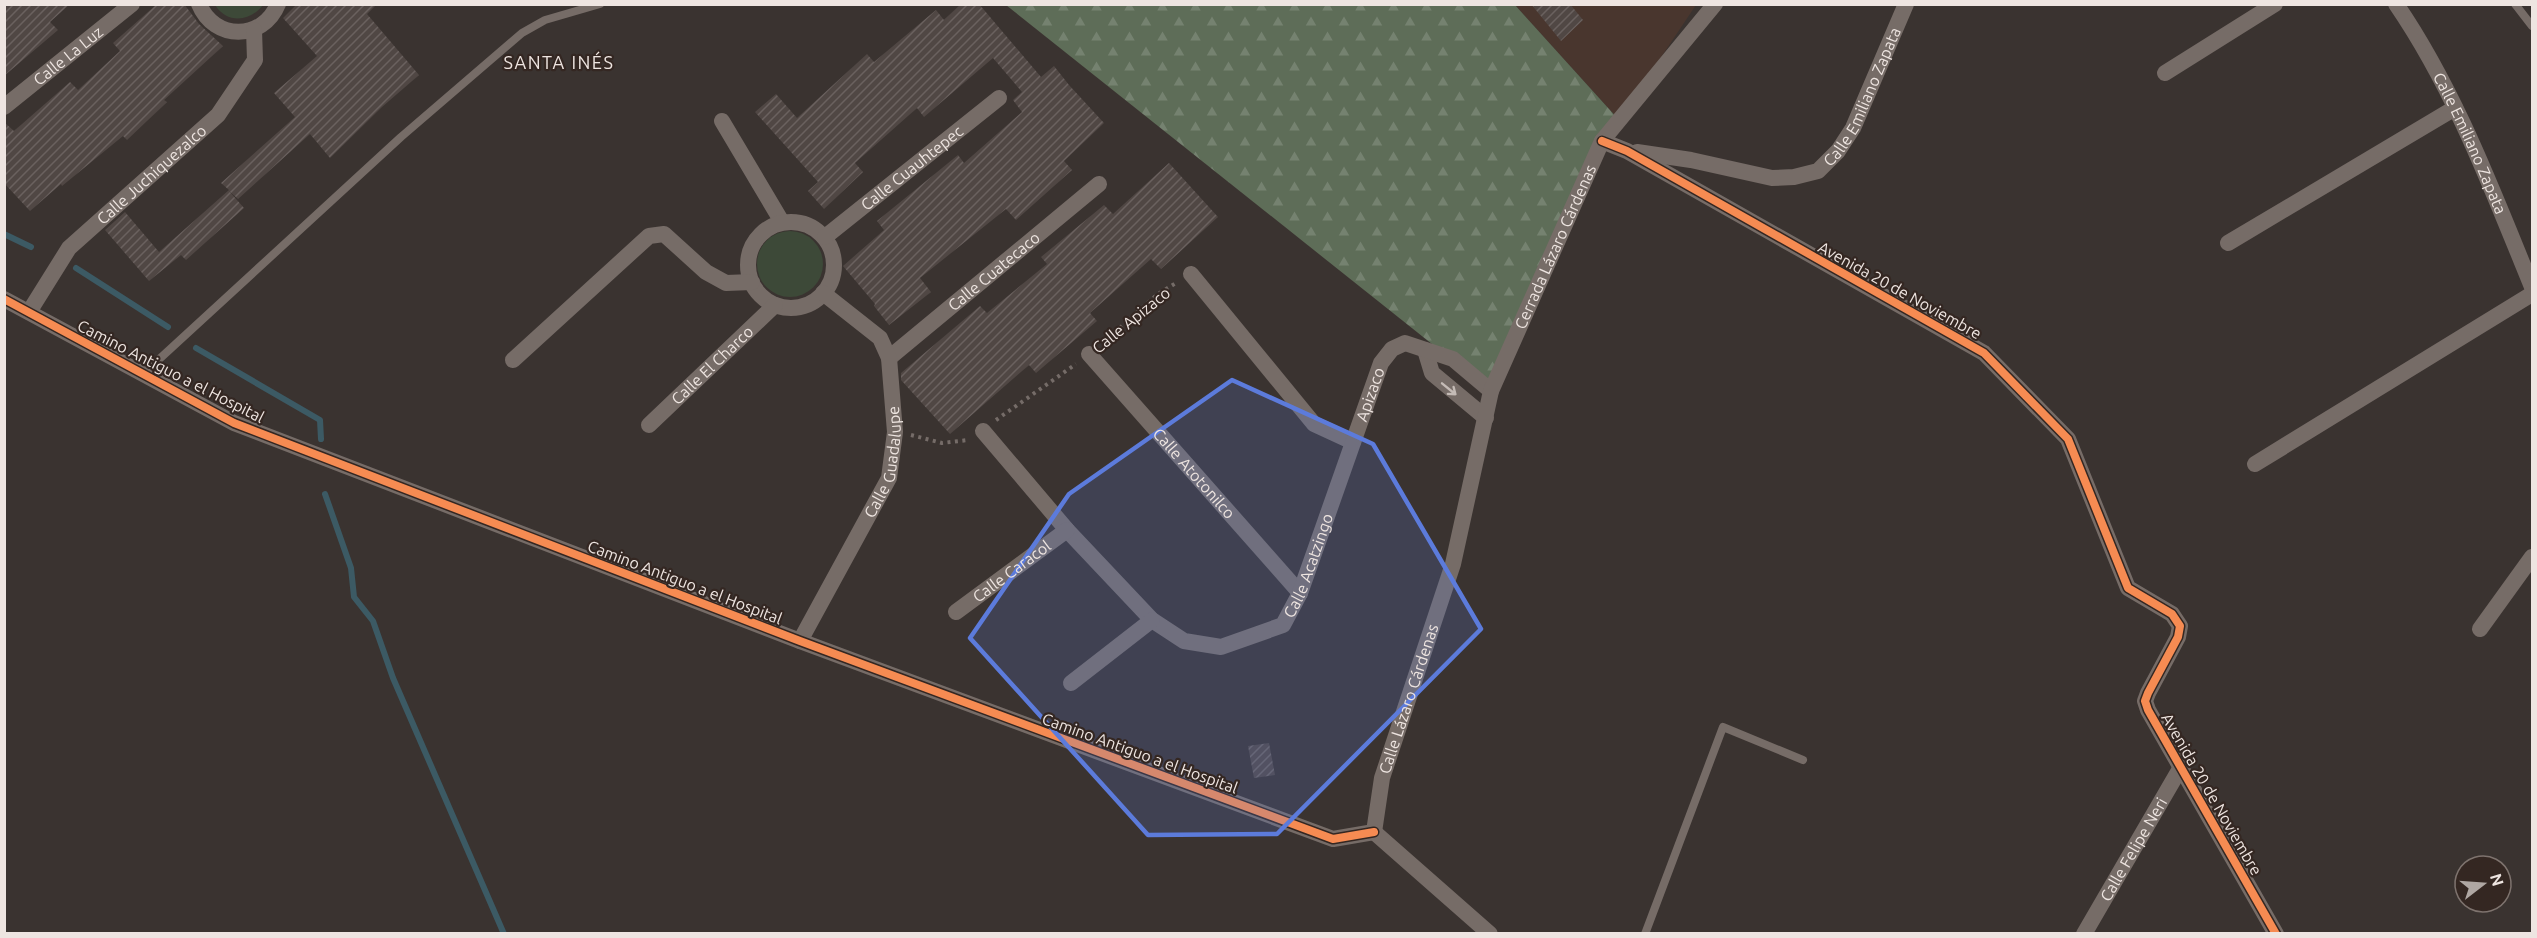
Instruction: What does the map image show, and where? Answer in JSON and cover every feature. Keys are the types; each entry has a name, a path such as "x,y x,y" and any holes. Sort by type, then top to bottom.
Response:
{"street":[{"name":"Calle La Luz","path":"4,107 132,4"},
{"path":"199,4 212,24 236,33 254,30 271,18 278,4"},
{"name":"Cerrada Lázaro Cárdenas","path":"1486,418 1491,391 1602,141 1715,4"},
{"name":"Calle Emiliano Zapata","path":"1627,151 1690,160 1772,178 1794,177 1818,171 1838,151 1853,128 1906,4"},
{"path":"2164,73 2275,4"},
{"name":"Calle Emiliano Zapata","path":"2396,4 2411,26 2455,108 2532,287"},
{"name":"Calle Juchiquezalco","path":"29,312 69,248 218,115 255,60 254,30"},
{"name":"Calle Cuauhtepec","path":"825,237 999,98"},
{"path":"2228,243 2455,108"},
{"path":"722,121 782,222"},
{"name":"Avenida 20 de Noviembre","path":"1602,141 1627,151 1984,352 2068,439 2128,588 2172,614 2180,626 2178,637 2145,701 2276,933"},
{"name":"Calle Cuatecaco","path":"889,358 1099,184"},
{"path":"782,222 806,224 825,237 832,251 834,266 831,280 823,293 813,302 788,308 775,305 757,291 752,282 748,263 753,245 765,230 782,222"},
{"path":"513,360 649,236 664,234 706,272 726,283 752,282"},
{"path":"1191,274 1314,424 1353,442"},
{"name":"Calle Guadalupe","path":"800,641 889,478 895,432 889,358 880,338 823,293"},
{"path":"2255,464 2532,294"},
{"name":"Camino Antiguo a el Hospital","path":"4,299 234,423 800,641 1333,839 1374,832"},
{"name":"Calle El Charco","path":"649,425 775,305"},
{"name":"Apizaco","path":"1353,442 1381,363 1392,349 1406,343 1425,350"},
{"path":"1425,350 1453,359 1491,391"},
{"path":"1425,350 1432,373 1486,418"},
{"name":"Calle Atotonilco","path":"1089,354 1300,593"},
{"name":"Calle Lázaro Cárdenas","path":"1374,832 1382,778 1454,564 1486,418"},
{"name":"Calle Caracol","path":"983,431 1067,530 1152,620"},
{"name":"Calle Acatzingo","path":"1152,620 1184,641 1221,647 1283,626 1300,593 1353,442"},
{"name":"Calle Caracol","path":"956,612 1067,530"},
{"path":"2480,629 2532,557"},
{"path":"1071,683 1152,620"},
{"name":"Calle Felipe Neri","path":"2084,933 2181,767"},
{"path":"1374,832 1490,933"}],"lane":[{"path":"143,374 401,137 522,33 545,20 600,4"},
{"path":"2515,4 2532,26"},
{"path":"1645,933 1723,727 1803,760"}],"highlighted area":[{"path":"1232,380 1373,444 1481,629 1277,834 1148,835 970,638 1069,494"}],"shaded area":[{"path":"1515,5 1696,5 1619,120"}],"green space":[{"path":"215,5 263,5 252,15 232,18"},
{"path":"1006,5 1515,5 1619,120 1491,391"},
{"path":"790,231 802,234 813,241 820,252 823,264 820,276 813,287 802,294 790,297 778,294 767,287 760,276 757,264 760,252 767,241 778,234"}],"building":[{"path":"4,4 70,4 50,22 58,30 4,76"},
{"path":"157,4 184,4 199,24 223,46 164,100 167,102 127,140 123,136 30,211 4,183 4,122 14,131 70,82 78,90 120,51 113,43"},
{"path":"297,4 377,4 367,14 419,75 382,107 330,158 310,134 238,199 229,191 244,208 186,260 181,255 149,281 105,230 125,212 159,252 229,190 221,183 295,117 274,93 317,56 283,18"},
{"path":"961,4 979,4 1041,77 1054,66 1104,123 1064,161 1072,170 1016,220 1006,209 920,278 931,292 889,325 874,306 875,304 843,266 884,230 877,221 958,155 964,163 1022,112 1013,100 1022,92 993,58 924,117 917,108 855,163 863,172 824,209 808,191 818,182 755,112 776,94 797,118 867,54 874,62 936,10 944,20"},
{"path":"1531,4 1570,4 1583,20 1561,41"},
{"path":"1169,163 1218,217 1161,269 1151,259 1090,313 1097,321 1036,373 1029,365 950,434 901,380 901,373 980,306 987,313 1047,264 1041,257 1104,205 1113,214"},
{"path":"1269,743 1275,775 1254,778 1248,746"}],"waterway":[{"path":"4,234 31,247"},
{"path":"76,268 168,327"},
{"path":"196,348 320,420 321,439"},
{"path":"325,494 351,568 354,597 373,621 393,678 504,934"}],"cycle path":[{"path":"1602,141 1627,151 1984,353 2068,439 2128,588 2172,614 2180,626 2178,637 2148,693 2145,701 2148,710 2276,934"},
{"path":"4,299 234,423 800,641 1333,839 1374,832"}],"district":[{"name":"SANTA INÉS","path":"559,62"}]}
